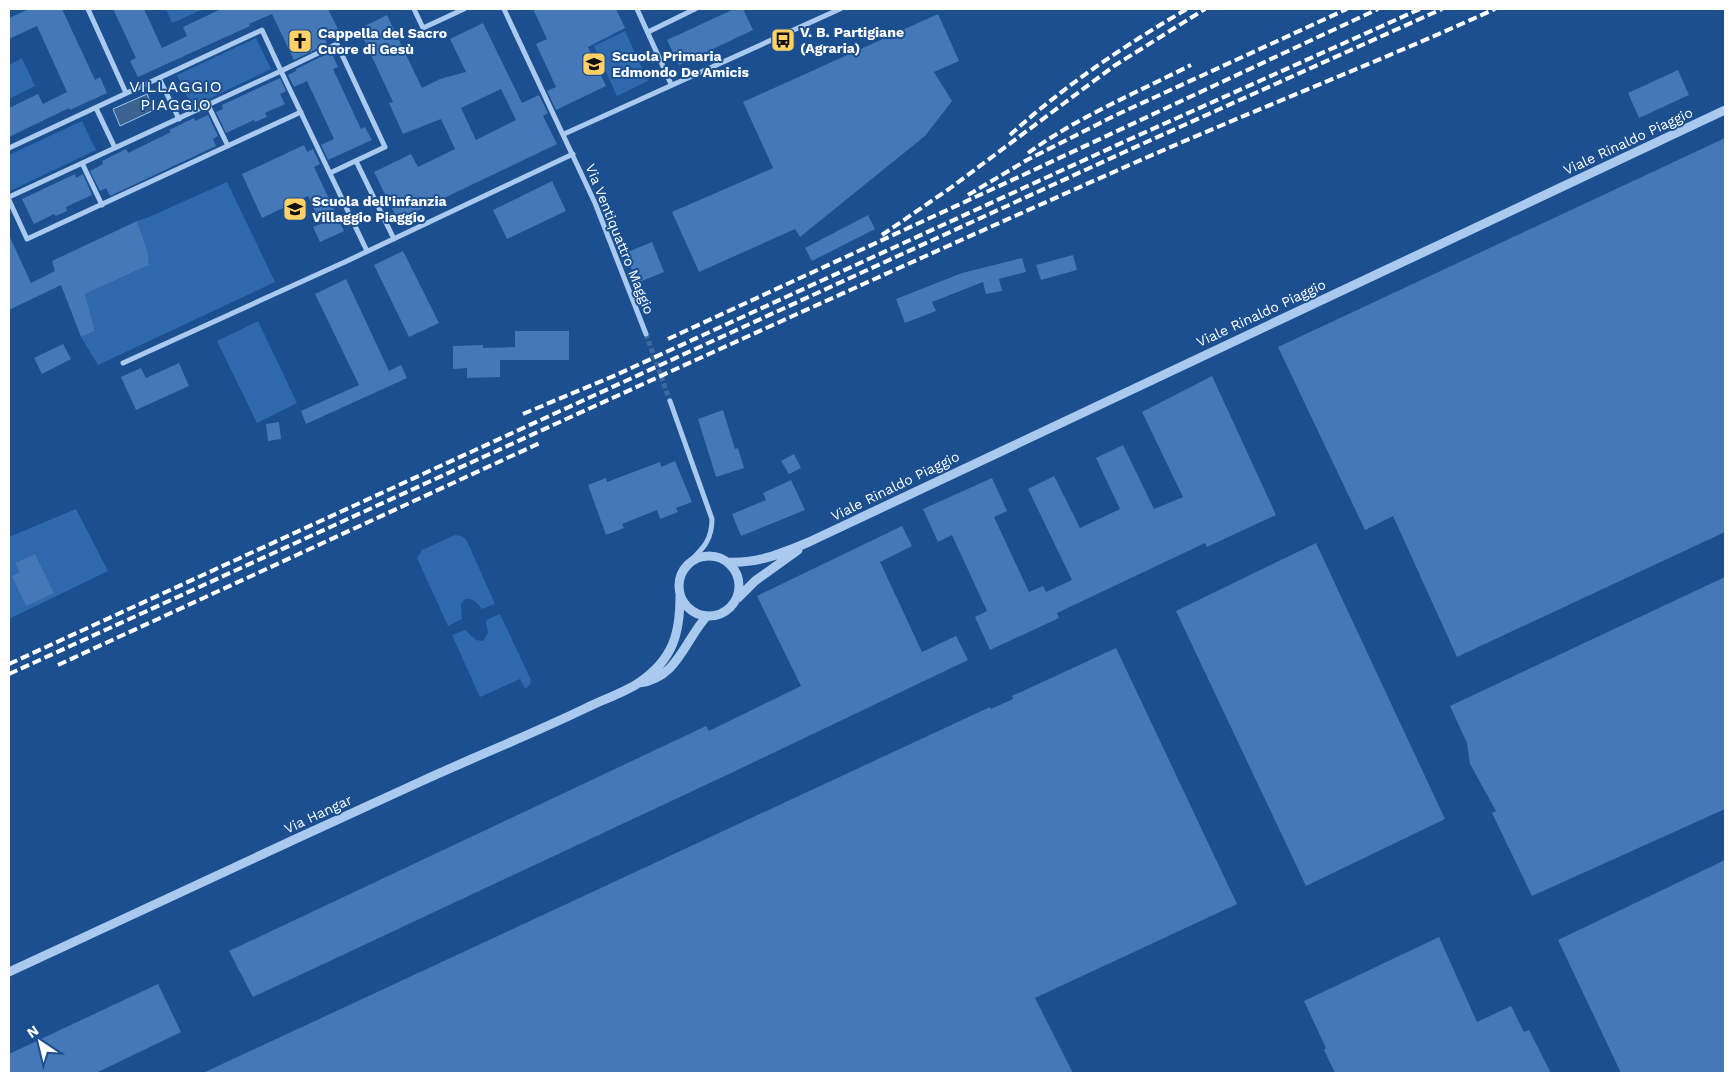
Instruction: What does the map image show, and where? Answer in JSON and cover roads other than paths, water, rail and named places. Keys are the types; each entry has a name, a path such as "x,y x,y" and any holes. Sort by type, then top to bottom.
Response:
{"street":[{"path":"88,9 126,93"},
{"path":"414,9 423,28 464,9"},
{"name":"Via Ventiquattro Maggio","path":"504,9 595,202 646,334"},
{"path":"637,9 671,84"},
{"path":"648,32 694,9"},
{"path":"564,134 840,9"},
{"path":"9,148 262,30 367,251"},
{"path":"301,112 27,239 9,198 337,44 385,147 330,173"},
{"path":"159,78 179,119"},
{"path":"208,105 228,146"},
{"path":"96,108 115,148"},
{"name":"Viale Rinaldo Piaggio","path":"728,562 743,562 780,554 809,542 1725,110"},
{"name":"Via Ventiquattro Maggio","path":"124,363 394,239 573,154"},
{"path":"356,161 394,239"},
{"path":"82,163 102,205"},
{"path":"670,401 712,519 712,530 707,545 690,562 686,566 680,576 678,582 680,596 689,609 700,615 706,616 721,613 734,602 739,588 738,577 733,567 717,556 709,555 690,562"},
{"name":"Viale Rinaldo Piaggio","path":"734,602 755,581 809,542"},
{"name":"Via Hangar","path":"639,683 659,665 674,642 679,621 680,596"},
{"name":"Via Hangar","path":"9,972 416,784 526,737 639,683 659,678 671,667 706,616"}],"tunnel":[{"path":"646,334 670,401"}],"railway":[{"path":"1010,135 1073,83 1141,37 1187,9"},
{"path":"882,235 949,189 1114,66 1205,9"},
{"path":"968,195 1027,160 1116,115 1347,9"},
{"path":"668,339 1378,9"},
{"path":"523,414 616,375 1128,140 1420,9"},
{"path":"9,664 1131,149 1442,9"},
{"path":"9,674 993,226 1179,143 1495,9"},
{"path":"1028,153 1087,117 1191,65"},
{"path":"58,665 542,442"}],"place":[{"name":"V. B. Partigiane (Agraria)","path":"783,40"},
{"name":"Cappella del Sacro Cuore di Gesù","path":"300,41"},
{"name":"Scuola Primaria Edmondo De Amicis","path":"594,64"},
{"name":"Scuola dell'infanzia Villaggio Piaggio","path":"295,209"}],"district":[{"name":"VILLAGGIO PIAGGIO","path":"176,95"}]}
